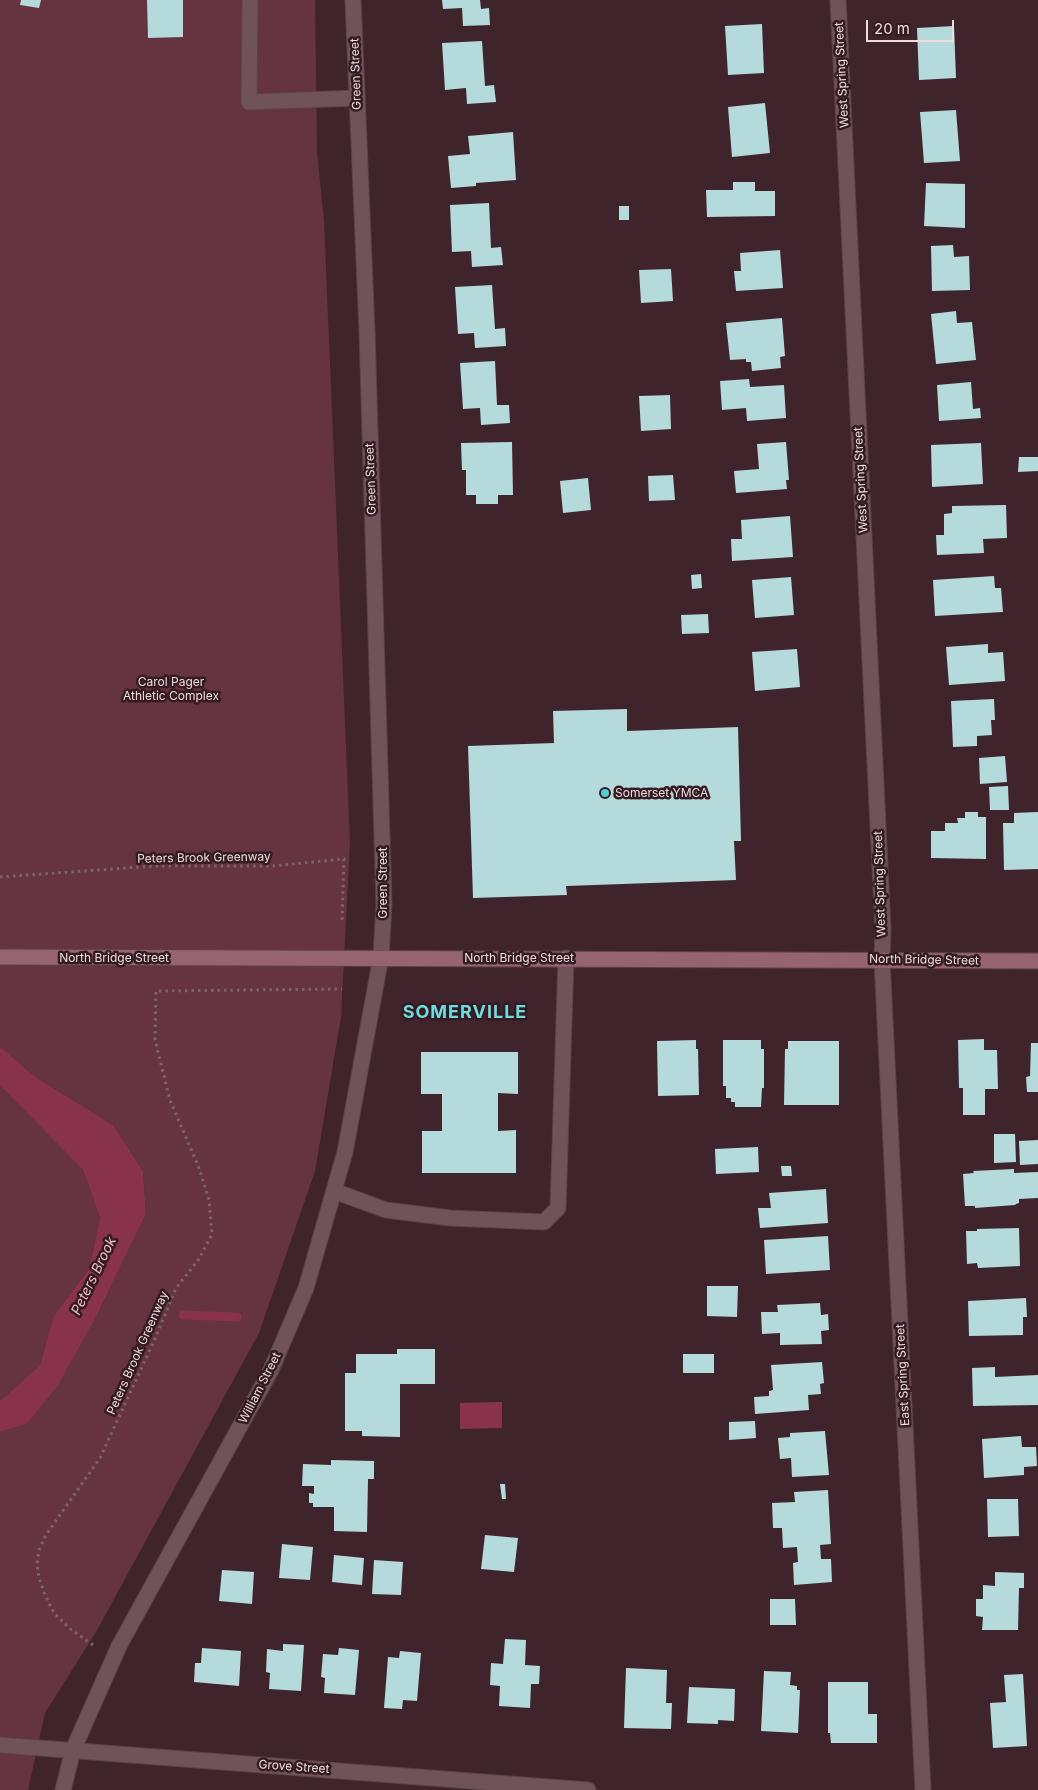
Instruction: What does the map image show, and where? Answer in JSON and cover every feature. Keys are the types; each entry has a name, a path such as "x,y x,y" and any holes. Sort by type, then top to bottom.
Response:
{"street":[{"path":"250,0 249,102 357,98"},
{"name":"Green Street","path":"353,0 367,331 384,884 380,957"},
{"name":"West Spring Street","path":"838,0 882,919 882,960"},
{"name":"North Bridge Street","path":"7,957 1038,961"},
{"name":"William Street","path":"63,1790 74,1750 119,1646 271,1370 306,1288 346,1152 380,957"},
{"path":"334,1191 386,1210 450,1218 544,1222 558,1208 566,958"},
{"name":"East Spring Street","path":"882,960 923,1790"},
{"name":"Grove Street","path":"4,1745 588,1790"}],"path":[{"name":"Peters Brook Greenway","path":"0,877 155,866 273,866 344,859 342,922"},
{"name":"Peters Brook Greenway","path":"93,1644 69,1628 54,1614 39,1578 37,1564 39,1550 46,1535 100,1458 154,1341 176,1288 200,1260 212,1234 209,1200 199,1168 170,1100 155,1040 156,991 342,989"}],"green space":[{"name":"Carol Pager Athletic Complex","path":"0,0 315,0 317,152 324,222 350,842 341,1017 315,1171 259,1333 96,1632 45,1713 28,1790 0,1790 0,1432 27,1424 97,1315 146,1214 143,1171 113,1125 34,1076 0,1046"},
{"path":"0,1085 83,1170 100,1218 89,1269 53,1317 40,1365 0,1401"}],"water":[{"name":"Peters Brook","path":"0,1046 34,1076 113,1125 143,1171 146,1214 97,1315 58,1385 27,1424 0,1432 0,1401 40,1365 53,1317 89,1269 100,1218 83,1170 0,1085"},
{"path":"502,1402 502,1428 460,1429 460,1403"}],"building":[{"path":"21,0 41,0 39,8 20,5"},
{"path":"147,0 183,0 183,37 148,38"},
{"path":"442,0 480,0 481,9 489,8 490,25 463,26 462,8 443,9"},
{"path":"762,24 764,73 728,75 725,26"},
{"path":"954,26 956,78 919,80 917,28"},
{"path":"482,41 485,86 494,85 496,102 467,104 466,88 445,90 442,43"},
{"path":"765,103 770,153 732,157 728,107"},
{"path":"956,110 960,161 924,163 920,112"},
{"path":"513,132 516,180 476,183 476,186 451,188 448,156 470,154 468,136"},
{"path":"733,182 755,182 755,191 775,191 775,216 707,217 706,190 733,190"},
{"path":"926,183 965,184 965,228 924,226"},
{"path":"489,203 491,248 501,247 503,265 472,267 471,251 452,252 450,205"},
{"path":"619,206 629,206 629,220 619,220"},
{"path":"953,245 954,257 969,256 970,290 932,291 931,246"},
{"path":"780,250 783,288 736,291 734,271 741,271 740,253"},
{"path":"671,269 673,301 641,303 639,270"},
{"path":"492,285 495,329 505,328 506,346 475,348 474,333 458,334 455,287"},
{"path":"956,311 957,323 972,322 976,360 936,364 931,314"},
{"path":"782,318 785,356 780,357 781,368 752,371 751,362 746,362 746,359 730,360 726,323"},
{"path":"495,361 497,405 509,405 510,423 481,425 480,408 463,409 460,363"},
{"path":"749,379 750,387 784,385 786,418 747,421 746,408 722,410 720,381"},
{"path":"971,382 973,409 980,408 981,418 939,421 937,385"},
{"path":"670,395 671,429 641,431 639,396"},
{"path":"512,442 513,495 498,495 498,504 476,504 476,495 466,495 466,470 462,470 461,443"},
{"path":"786,442 789,480 786,480 787,489 736,493 734,471 759,469 757,444"},
{"path":"981,443 983,484 932,487 931,445"},
{"path":"1019,457 1038,457 1038,471 1018,472"},
{"path":"673,475 675,500 649,501 648,476"},
{"path":"588,478 591,510 563,513 560,481"},
{"path":"1006,505 1007,538 983,539 984,553 937,555 936,535 944,535 944,514 952,513 952,506"},
{"path":"790,516 793,557 732,561 731,539 742,539 741,520"},
{"path":"701,574 702,588 692,589 691,575"},
{"path":"994,576 995,588 1001,588 1003,612 935,616 933,580"},
{"path":"791,577 794,615 755,618 752,580"},
{"path":"708,614 709,633 682,634 681,615"},
{"path":"988,644 988,653 1003,652 1005,681 949,685 946,647"},
{"path":"797,649 800,687 755,691 752,652"},
{"path":"994,699 995,720 991,720 992,735 977,736 977,746 953,747 951,701"},
{"name":"Somerset YMCA","path":"627,709 627,731 738,727 741,841 734,841 736,880 566,886 567,895 473,898 468,746 554,743 553,711"},
{"path":"1005,756 1007,782 980,784 979,758"},
{"path":"1008,786 1009,810 990,810 989,787"},
{"path":"965,812 978,812 978,817 986,817 986,859 931,858 931,831 945,831 945,823 958,823 957,818 965,818"},
{"path":"1038,812 1038,869 1004,870 1003,823 1014,823 1014,813"},
{"path":"984,1039 984,1050 997,1050 998,1089 985,1089 985,1115 963,1115 963,1088 959,1088 958,1040"},
{"path":"696,1040 696,1049 698,1049 699,1095 658,1096 657,1041"},
{"path":"723,1040 761,1040 761,1049 764,1049 764,1088 762,1088 761,1107 735,1107 735,1102 731,1102 731,1098 726,1098 726,1086 723,1086"},
{"path":"788,1041 839,1041 839,1105 784,1105 785,1049 788,1049"},
{"path":"1031,1043 1038,1043 1038,1092 1027,1092 1026,1077 1030,1076"},
{"path":"421,1052 518,1052 518,1094 498,1093 498,1131 516,1130 516,1173 422,1173 422,1131 442,1131 442,1094 421,1094"},
{"path":"994,1134 1015,1134 1016,1162 994,1163"},
{"path":"1038,1140 1038,1164 1020,1165 1019,1141"},
{"path":"758,1147 759,1172 716,1174 715,1149"},
{"path":"781,1166 791,1166 792,1176 782,1176"},
{"path":"1014,1169 1014,1173 1038,1172 1038,1198 1019,1199 1019,1203 1015,1205 975,1208 975,1206 965,1206 963,1174 974,1173 973,1171"},
{"path":"826,1189 828,1223 760,1228 758,1208 771,1208 769,1193"},
{"path":"1019,1228 1020,1266 978,1268 977,1263 967,1264 966,1231"},
{"path":"828,1236 830,1270 766,1274 764,1240"},
{"path":"707,1286 738,1286 737,1317 707,1316"},
{"path":"1026,1298 1027,1317 1023,1317 1023,1335 969,1336 968,1301"},
{"path":"820,1303 821,1315 828,1314 829,1330 821,1331 822,1344 780,1345 780,1333 762,1334 761,1312 778,1312 777,1305"},
{"path":"397,1349 435,1349 435,1384 400,1384 400,1437 362,1436 362,1431 345,1431 345,1373 356,1373 356,1354 397,1354"},
{"path":"683,1354 714,1354 714,1373 683,1373"},
{"path":"822,1362 824,1383 820,1384 821,1394 808,1395 809,1410 755,1414 754,1397 769,1396 769,1391 773,1390 771,1365"},
{"path":"995,1367 995,1377 1038,1375 1038,1405 973,1406 972,1368"},
{"path":"755,1421 756,1438 729,1440 729,1422"},
{"path":"825,1431 829,1475 792,1477 791,1458 780,1459 778,1438 790,1437 790,1433"},
{"path":"1021,1436 1022,1447 1036,1447 1037,1466 1024,1467 1024,1475 984,1478 982,1439"},
{"path":"331,1460 374,1461 374,1479 368,1479 367,1532 334,1531 334,1507 313,1507 313,1503 309,1503 309,1493 314,1494 314,1486 302,1486 303,1464 331,1465"},
{"path":"500,1484 505,1484 506,1499 502,1499"},
{"path":"828,1490 831,1544 820,1545 821,1559 831,1559 832,1582 794,1585 793,1563 798,1562 797,1547 783,1548 782,1528 773,1528 772,1503 795,1502 794,1492"},
{"path":"987,1499 1018,1499 1019,1536 988,1537"},
{"path":"485,1535 518,1538 514,1572 481,1569"},
{"path":"282,1544 313,1547 310,1580 279,1578"},
{"path":"334,1555 364,1558 362,1585 332,1582"},
{"path":"374,1560 403,1562 401,1595 372,1594"},
{"path":"222,1570 254,1572 252,1604 219,1601"},
{"path":"995,1572 1024,1573 1024,1588 1019,1588 1018,1630 982,1630 983,1617 976,1616 976,1599 983,1599 983,1585 995,1586"},
{"path":"770,1599 795,1599 796,1625 770,1625"},
{"path":"505,1639 526,1640 525,1665 540,1666 539,1684 531,1684 530,1708 499,1706 500,1686 490,1685 491,1663 503,1664"},
{"path":"283,1644 304,1645 301,1691 269,1689 270,1673 266,1672 267,1649 283,1651"},
{"path":"202,1648 241,1651 239,1686 194,1682 195,1663 201,1663"},
{"path":"339,1648 359,1650 355,1695 324,1693 325,1678 321,1677 323,1654 338,1655"},
{"path":"400,1651 421,1653 417,1701 403,1700 402,1709 384,1708 388,1657 399,1658"},
{"path":"626,1668 667,1670 666,1703 672,1703 671,1729 624,1728"},
{"path":"764,1671 791,1672 790,1685 797,1686 797,1690 800,1690 798,1733 761,1731"},
{"path":"1023,1674 1027,1746 993,1748 990,1703 1006,1702 1004,1675"},
{"path":"828,1682 868,1682 868,1714 877,1714 877,1743 831,1743 830,1733 828,1733"},
{"path":"689,1687 735,1689 734,1721 718,1720 718,1724 687,1723"}],"waterway":[{"path":"183,1315 237,1317"}],"place":[{"name":"Somerset YMCA","path":"605,793"}],"district":[{"name":"SOMERVILLE","path":"465,1013"}]}
